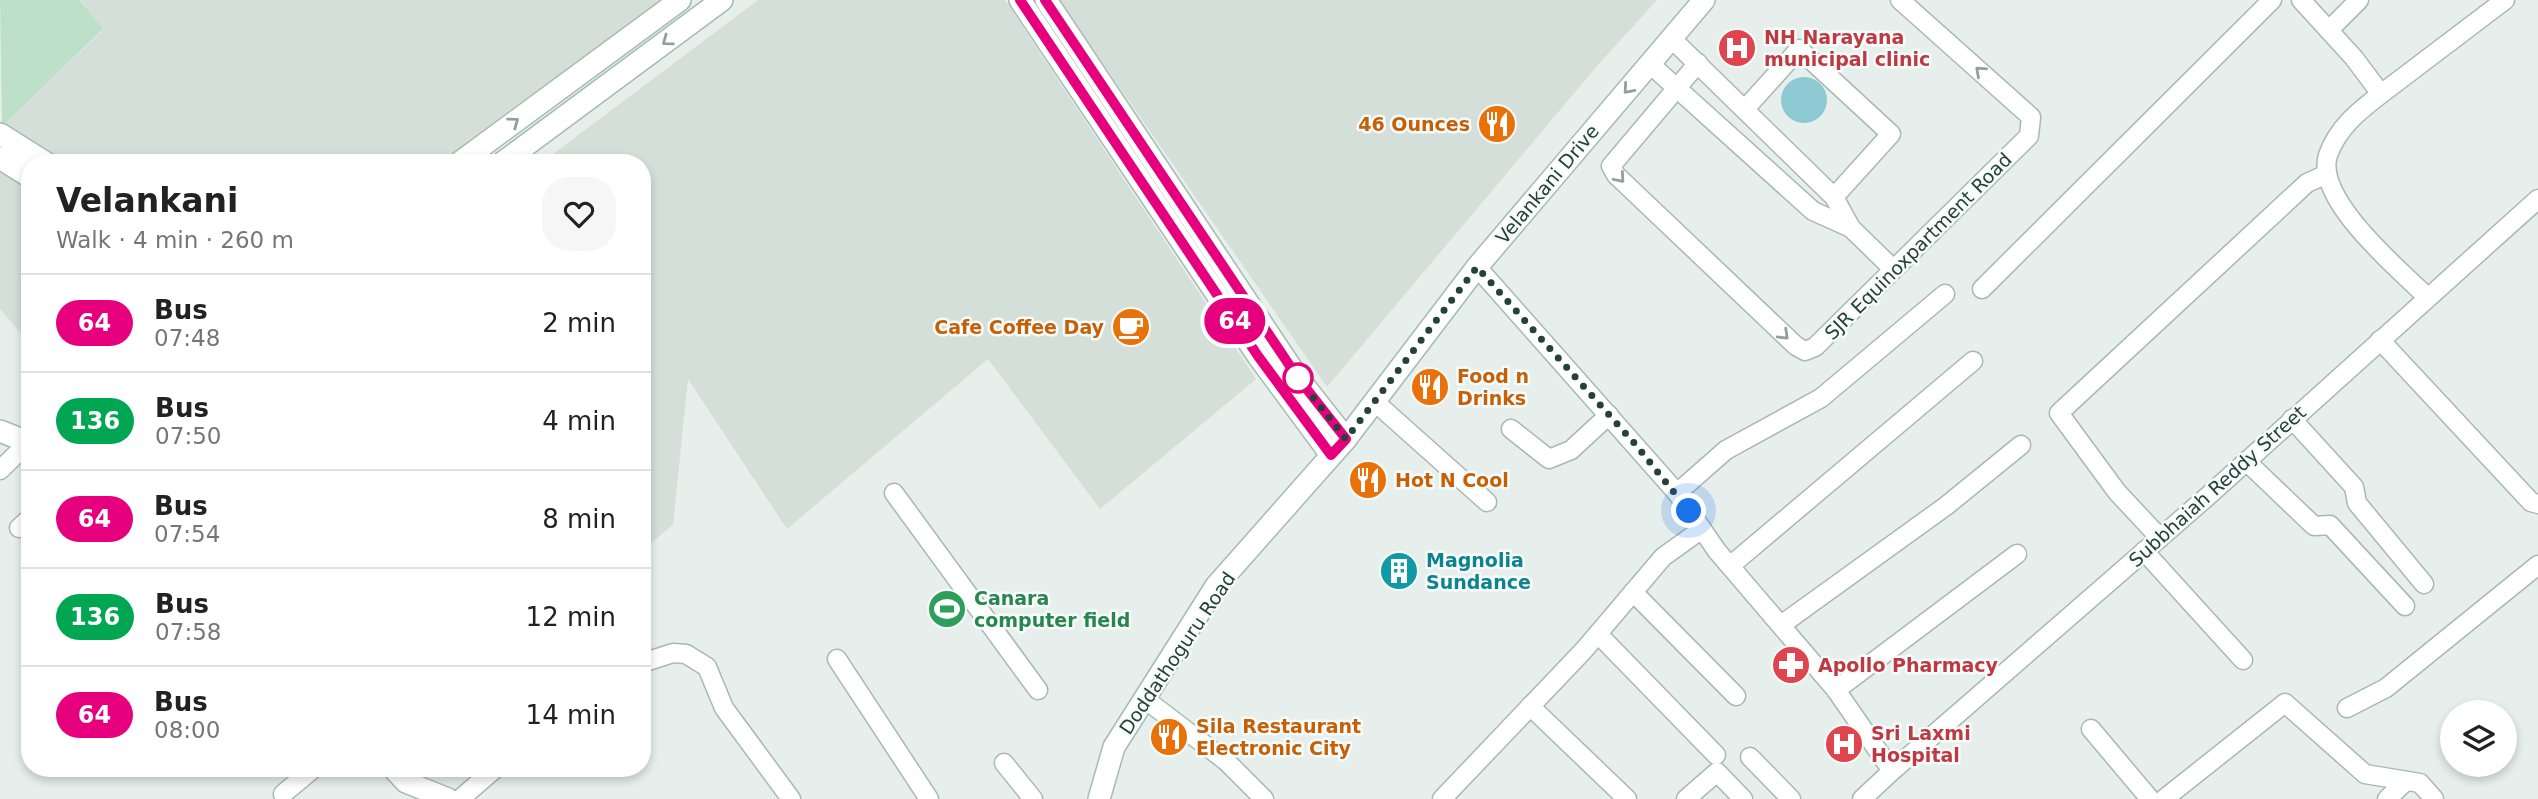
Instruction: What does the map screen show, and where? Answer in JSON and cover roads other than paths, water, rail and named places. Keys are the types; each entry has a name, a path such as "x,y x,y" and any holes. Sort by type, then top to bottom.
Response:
{"street":[{"path":"471,154 680,0"},
{"path":"514,154 722,0"},
{"path":"1020,0 1258,356 1331,455"},
{"path":"1045,0 1298,378 1346,439"},
{"name":"Velankani Drive","path":"1331,455 1375,402 1477,267 1704,0"},
{"name":"SJR Equinoxpartment Road","path":"1676,88 1611,166 1616,175 1796,346 1805,351 1815,348 1892,268 2029,136 2031,117 1900,0"},
{"path":"1982,289 2272,0"},
{"path":"2301,0 2381,94"},
{"path":"2329,30 2360,0"},
{"path":"2427,297 2354,224 2327,174 2328,157 2337,136 2350,118 2505,0"},
{"path":"1672,39 1834,197 1851,228 1892,268"},
{"path":"1745,109 1799,49 1891,134 1834,197"},
{"path":"1676,88 1698,63"},
{"path":"1650,64 1813,211 1851,228"},
{"path":"0,134 32,154"},
{"path":"1750,157 1772,135"},
{"path":"0,158 21,171"},
{"path":"2160,538 2117,492 2059,413 2307,183 2327,174"},
{"name":"Subbhaiah Reddy Street","path":"1862,799 2160,538 2538,199"},
{"path":"1477,267 1677,493 1730,566 1836,690 1892,771"},
{"path":"1677,493 1726,450 1821,398 1945,294"},
{"path":"2384,336 2538,493"},
{"path":"2384,336 2531,502 2538,504"},
{"path":"1730,566 1973,361"},
{"path":"1375,402 1487,502"},
{"path":"1511,429 1549,459 1571,450 1609,415"},
{"path":"2292,419 2354,487 2357,503 2424,584"},
{"path":"0,430 21,439"},
{"path":"1781,625 1946,506 2021,444"},
{"path":"0,470 21,450"},
{"name":"Doddathoguru Road","path":"1099,799 1114,747 1216,586 1331,455"},
{"path":"2246,461 2314,526 2330,525 2404,606"},
{"path":"894,493 1038,690"},
{"path":"1442,799 1598,634 1663,557 1702,529"},
{"path":"2144,551 2243,660"},
{"path":"1836,690 2017,554"},
{"path":"2347,708 2386,688 2538,565"},
{"path":"1633,592 1735,696"},
{"path":"1598,634 1716,755"},
{"path":"651,660 673,653 686,653 707,667 724,708 791,799"},
{"path":"837,659 929,799"},
{"path":"1146,699 1226,761 1264,799"},
{"path":"2164,799 2285,702 2365,774 2420,783 2434,799"},
{"path":"1530,706 1627,799"},
{"path":"2091,729 2150,799"},
{"path":"1750,757 1791,799"},
{"path":"1004,763 1033,799"},
{"path":"1686,799 1717,772 1743,799"},
{"path":"283,794 303,777"},
{"path":"401,777 435,797"},
{"path":"460,799 486,777"},
{"path":"2387,799 2406,781"}],"water":[{"path":"1804,77 1820,84 1827,100 1820,116 1804,123 1788,116 1781,100 1788,84"}],"place":[{"name":"NH Narayana municipal clinic","path":"1737,48"},
{"name":"46 Ounces","path":"1497,124"},
{"name":"Cafe Coffee Day","path":"1131,327"},
{"name":"Food n Drinks","path":"1430,387"},
{"name":"Hot N Cool","path":"1368,480"},
{"name":"Magnolia Sundance","path":"1399,571"},
{"name":"Canara computer field","path":"947,609"},
{"name":"Apollo Pharmacy","path":"1791,665"},
{"name":"Sila Restaurant Electronic City","path":"1169,737"},
{"name":"Sri Laxmi Hospital","path":"1844,744"}]}
